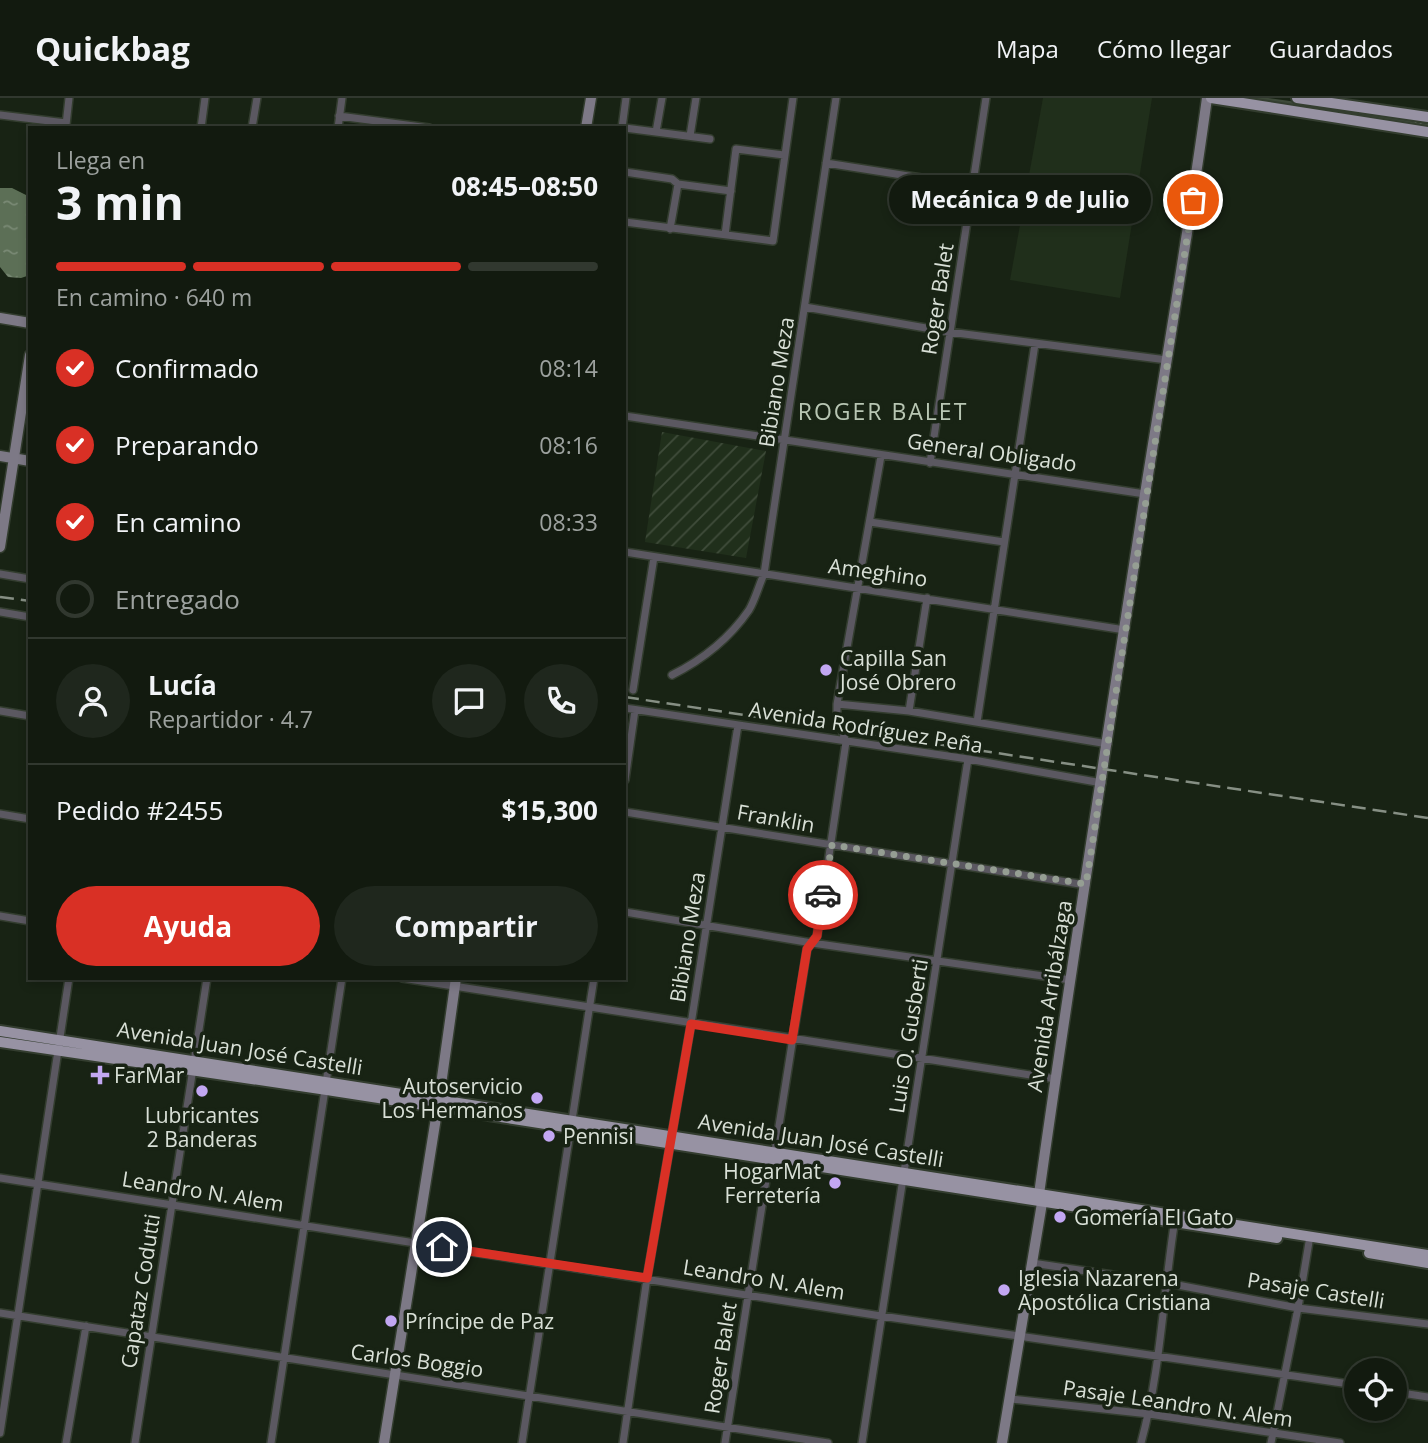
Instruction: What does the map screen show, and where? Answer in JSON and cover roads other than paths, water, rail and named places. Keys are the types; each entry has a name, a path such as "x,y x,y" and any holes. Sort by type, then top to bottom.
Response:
{"main road":[{"path":"586,126 591,98"},
{"path":"1209,98 1352,118 1428,132"},
{"name":"Avenida Arribálzaga","path":"1002,1443 1021,1337 1056,1079 1145,494 1209,98"},
{"path":"1297,98 1355,102 1428,117"},
{"path":"0,318 28,323"},
{"path":"0,547 27,388"},
{"path":"0,456 28,461"},
{"path":"384,1443 456,982"},
{"name":"Avenida Juan José Castelli","path":"0,1031 59,1045 1309,1240 1428,1255"},
{"name":"Avenida Juan José Castelli","path":"0,1042 59,1045"},
{"name":"Avenida Juan José Castelli","path":"1309,1240 1428,1263"}],"street":[{"path":"0,115 66,126 69,98"},
{"path":"201,126 205,98"},
{"path":"252,126 257,98"},
{"path":"338,126 342,98"},
{"path":"624,126 625,98"},
{"path":"656,132 662,98"},
{"path":"690,136 696,98"},
{"path":"626,222 773,241 793,98"},
{"name":"Bibiano Meza","path":"672,675 712,651 750,608 764,574 836,98"},
{"name":"Roger Balet","path":"930,463 986,98"},
{"path":"1352,118 1355,102"},
{"path":"340,116 414,126"},
{"path":"626,128 710,139"},
{"path":"726,235 736,149 784,155"},
{"path":"826,163 972,186"},
{"path":"626,172 672,179 678,184 731,191"},
{"path":"670,229 678,184"},
{"path":"805,307 949,332 1167,360"},
{"path":"977,723 1035,344"},
{"name":"General Obligado","path":"626,416 1145,494"},
{"name":"Roger Balet","path":"725,1443 807,949 817,936 832,845 846,741 837,715 837,704 881,456"},
{"path":"870,522 1004,542"},
{"name":"Ameghino","path":"626,552 1125,630"},
{"path":"633,690 653,557"},
{"path":"0,574 28,579"},
{"path":"909,711 926,598"},
{"path":"0,612 28,617"},
{"name":"Avenida Rodríguez Peña","path":"837,704 909,711 1108,744"},
{"name":"Avenida Rodríguez Peña","path":"626,708 968,759 1102,783"},
{"path":"626,773 635,710"},
{"path":"0,711 28,716"},
{"name":"Bibiano Meza","path":"623,1443 647,1278 691,1024 738,725"},
{"name":"Luis O. Gusberti","path":"862,1443 968,759"},
{"name":"Franklin","path":"626,813 1086,884"},
{"path":"0,814 28,819"},
{"path":"626,912 812,943 1071,980"},
{"path":"0,916 28,921"},
{"path":"0,1433 69,980"},
{"name":"Capataz Codutti","path":"135,1443 207,980"},
{"path":"271,1443 342,980"},
{"path":"429,980 456,982 792,1040 1056,1079"},
{"path":"522,1443 594,980"},
{"name":"Leandro N. Alem","path":"0,1178 881,1316 1344,1383"},
{"path":"1141,1443 1158,1356 1175,1219"},
{"path":"1271,1443 1309,1240"},
{"name":"Pasaje Castelli","path":"1032,1263 1167,1283 1298,1308 1428,1324"},
{"name":"Carlos Boggio","path":"0,1313 828,1443"},
{"path":"66,1443 86,1326"},
{"path":"1407,1394 1428,1397"},
{"name":"Pasaje Leandro N. Alem","path":"1011,1399 1149,1413 1340,1443"}],"water":[{"path":"0,188 12,188 26,195 28,276 8,277 0,267"}],"railway":[{"path":"0,597 28,601"},
{"path":"626,697 1428,818"}],"place":[{"name":"Mecánica 9 de Julio","path":"1193,200"},
{"name":"Capilla San José Obrero","path":"826,670"},
{"name":"FarMar","path":"100,1075"},
{"name":"Lubricantes 2 Banderas","path":"202,1091"},
{"name":"Autoservicio Los Hermanos","path":"537,1098"},
{"name":"Pennisi","path":"549,1136"},
{"name":"HogarMat Ferretería","path":"835,1183"},
{"name":"Gomería El Gato","path":"1060,1217"},
{"name":"Iglesia Nazarena Apostólica Cristiana","path":"1004,1290"},
{"name":"Príncipe de Paz","path":"391,1321"}],"district":[{"name":"ROGER BALET","path":"883,411"}]}
